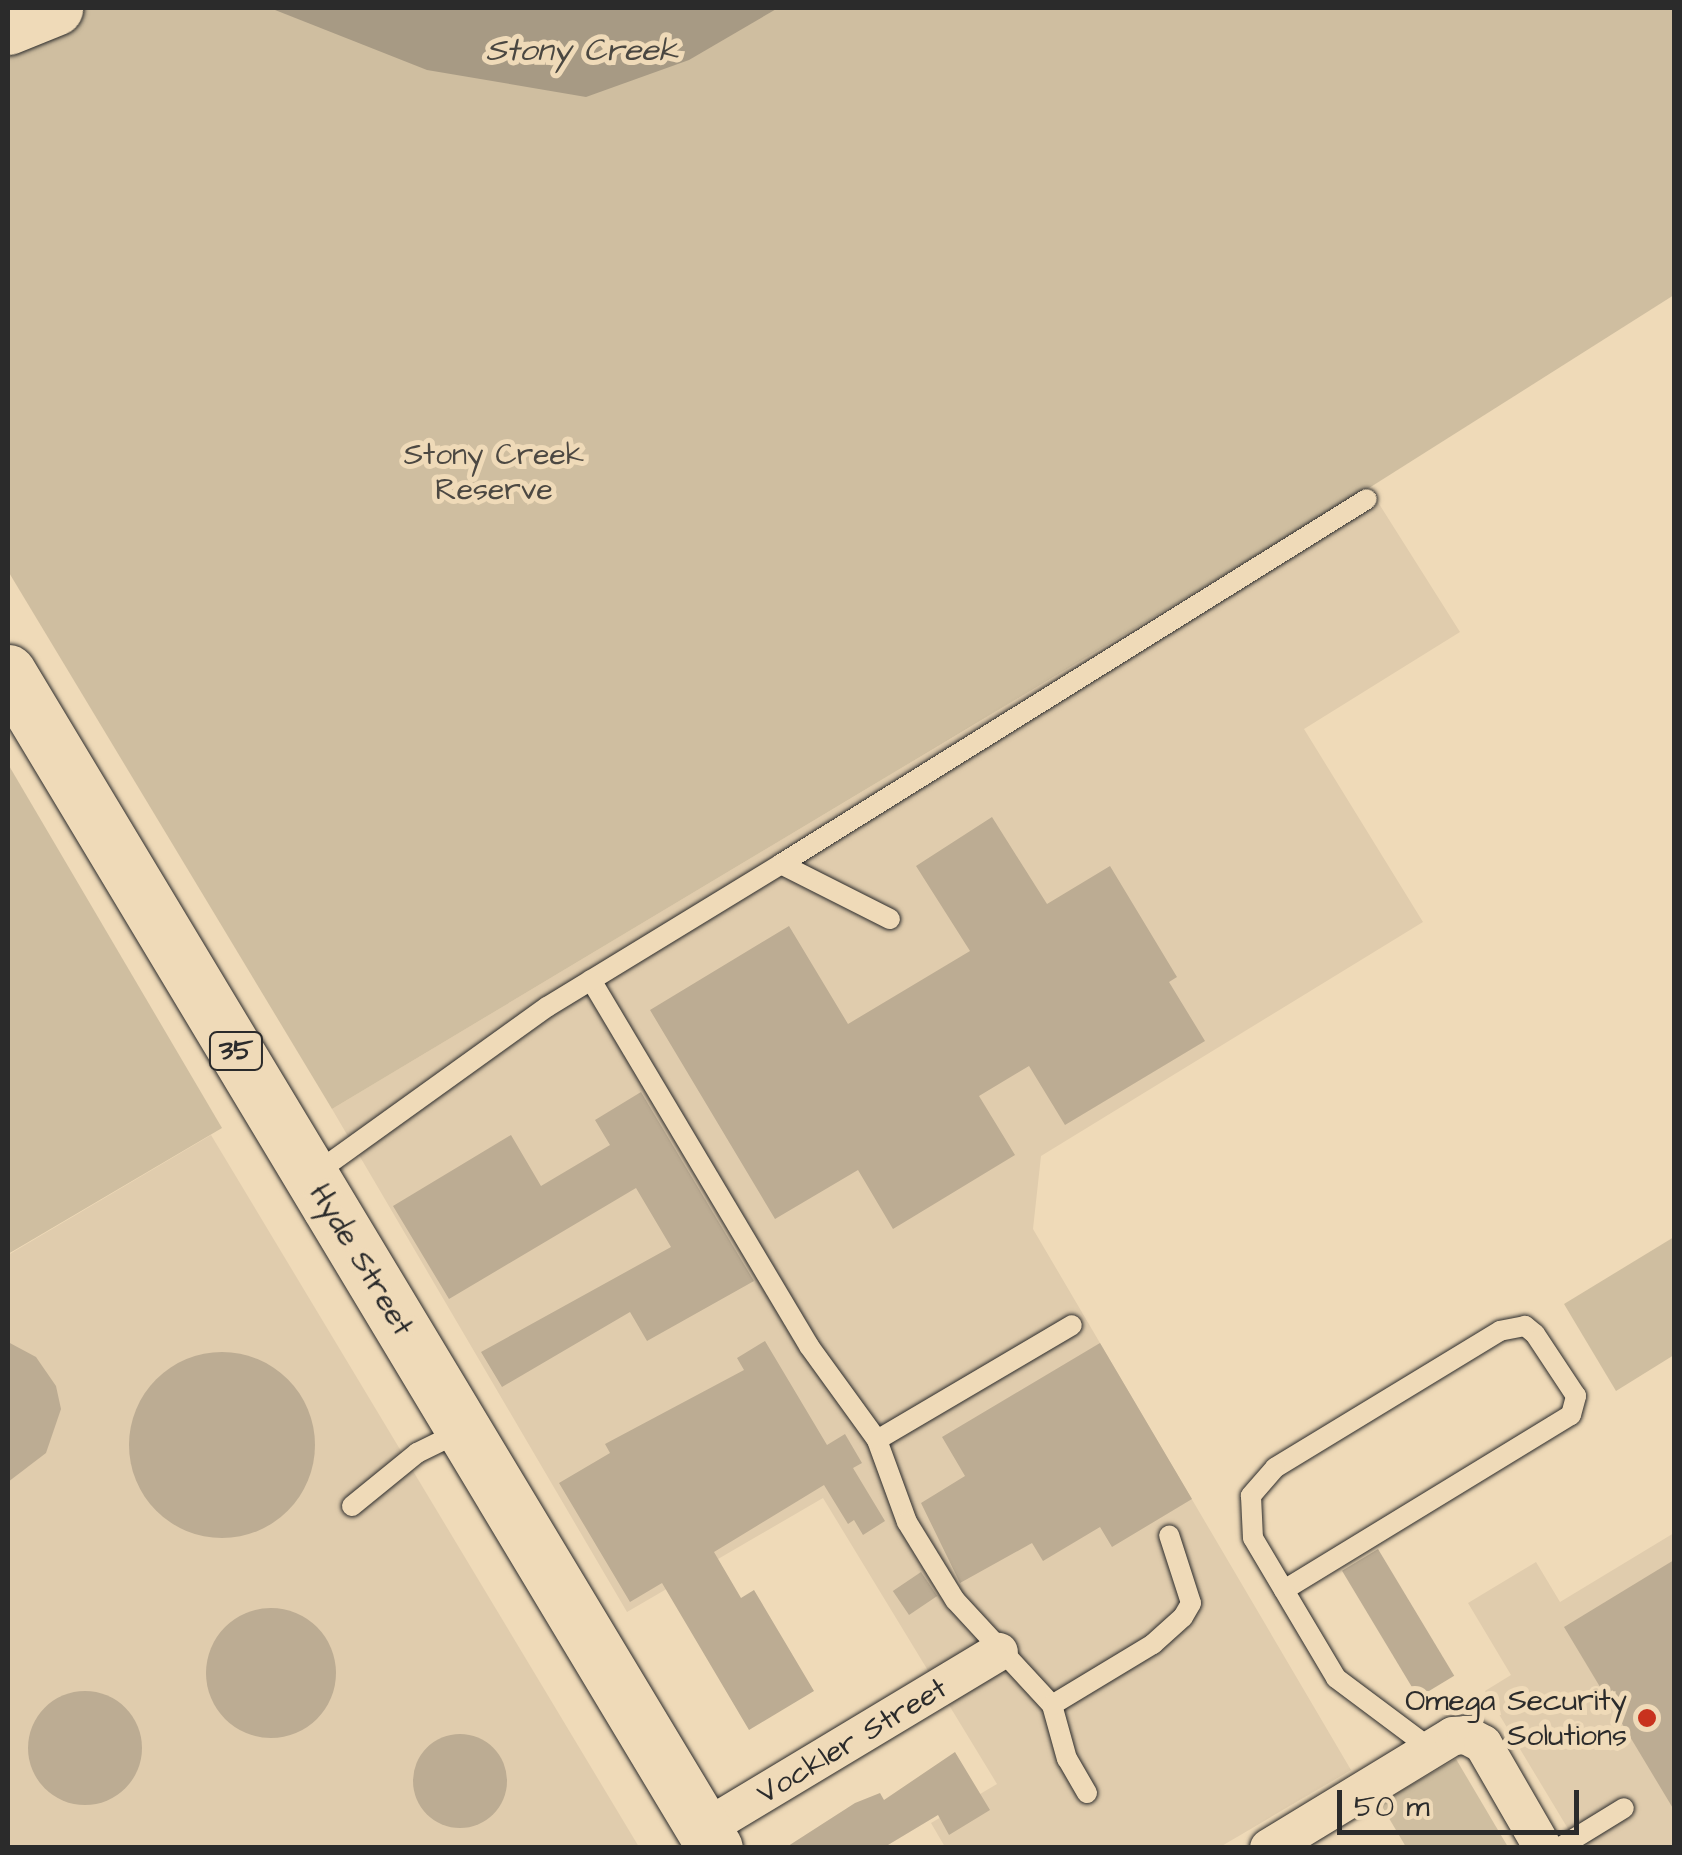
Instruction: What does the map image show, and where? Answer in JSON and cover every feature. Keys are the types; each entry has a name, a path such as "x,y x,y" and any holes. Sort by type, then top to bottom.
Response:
{"main road":[{"path":"8,27 55,8"},
{"name":"Hyde Street","path":"8,672 710,1838"}],"street":[{"name":"Vockler Street","path":"710,1838 999,1652"},
{"path":"1269,1848 1430,1749 1466,1735 1484,1744 1543,1848"}],"lane":[{"path":"311,1176 591,980 1367,499"},
{"path":"781,864 890,919"},
{"path":"591,980 809,1346 877,1440 907,1522 955,1600 1052,1705 1067,1759 1087,1793"},
{"path":"877,1440 1072,1325"},
{"path":"1284,1590 1571,1415 1576,1396 1535,1334 1524,1326 1500,1331 1264,1476 1251,1496 1248,1524 1284,1590 1336,1678 1430,1749"},
{"path":"352,1506 417,1453 464,1430"},
{"path":"1052,1705 1152,1644 1183,1617 1189,1592 1168,1535"},
{"path":"1558,1848 1624,1808"}],"shaded area":[{"path":"1369,488 1460,632 1304,729 1423,922 1041,1156 1033,1229 1351,1770 1220,1847 945,1847 931,1823 997,1784 823,1498 627,1612 332,1109"},
{"path":"211,1135 639,1847 8,1847 8,1255"},
{"path":"1674,1533 1674,1847 1579,1847 1485,1691 1511,1675 1468,1603 1536,1562 1560,1602"}],"green space":[{"name":"Stony Creek Reserve","path":"8,8 1674,8 1674,295 1369,488 332,1109 8,571"},
{"path":"8,764 222,1128 8,1254"},
{"path":"1674,1237 1674,1355 1616,1391 1564,1304"},
{"path":"1456,1759 1508,1847 1406,1847 1380,1803"}],"water":[{"name":"Stony Creek","path":"270,8 778,8 689,60 586,97 427,70"}],"building":[{"path":"992,817 1047,904 1110,866 1177,977 1169,982 1205,1041 1065,1125 1029,1066 979,1096 1015,1155 893,1229 858,1170 775,1219 650,1010 789,926 848,1024 970,951 916,866"},
{"path":"641,1092 754,1281 647,1341 630,1312 502,1387 481,1352 671,1247 636,1188 449,1299 393,1206 511,1135 541,1186 610,1145 595,1120"},
{"path":"765,1341 827,1445 845,1434 862,1463 853,1468 885,1521 863,1535 854,1520 848,1524 824,1485 714,1552 741,1598 754,1590 814,1691 749,1730 662,1583 630,1602 559,1483 610,1453 605,1444 744,1370 737,1358"},
{"path":"8,1342 36,1357 56,1386 61,1409 46,1453 8,1482"},
{"path":"1100,1343 1192,1499 1112,1547 1100,1527 1043,1561 1032,1543 960,1583 921,1503 965,1476 942,1437"},
{"path":"222,1352 258,1359 288,1379 308,1409 315,1445 308,1481 288,1511 258,1531 222,1538 186,1531 156,1511 136,1481 129,1445 136,1409 156,1379 186,1359"},
{"path":"1378,1549 1454,1676 1418,1697 1342,1571"},
{"name":"Omega Security Solutions","path":"1674,1560 1674,1810 1564,1627"},
{"path":"921,1572 937,1596 909,1615 893,1591"},
{"path":"271,1608 296,1613 317,1627 331,1648 336,1673 331,1698 317,1719 296,1733 271,1738 246,1733 225,1719 211,1698 206,1673 211,1648 225,1627 246,1613"},
{"path":"85,1691 107,1695 126,1707 138,1726 142,1748 138,1770 126,1789 107,1801 85,1805 63,1801 44,1789 32,1770 28,1748 32,1726 44,1707 63,1695"},
{"path":"460,1734 478,1738 493,1748 503,1763 507,1781 503,1799 493,1814 478,1824 460,1828 442,1824 427,1814 417,1799 413,1781 417,1763 427,1748 442,1738"},
{"path":"955,1752 990,1810 949,1835 938,1815 883,1848 785,1848 855,1803 880,1793 884,1800"}],"place":[{"name":"Omega Security Solutions","path":"1647,1718"}]}
